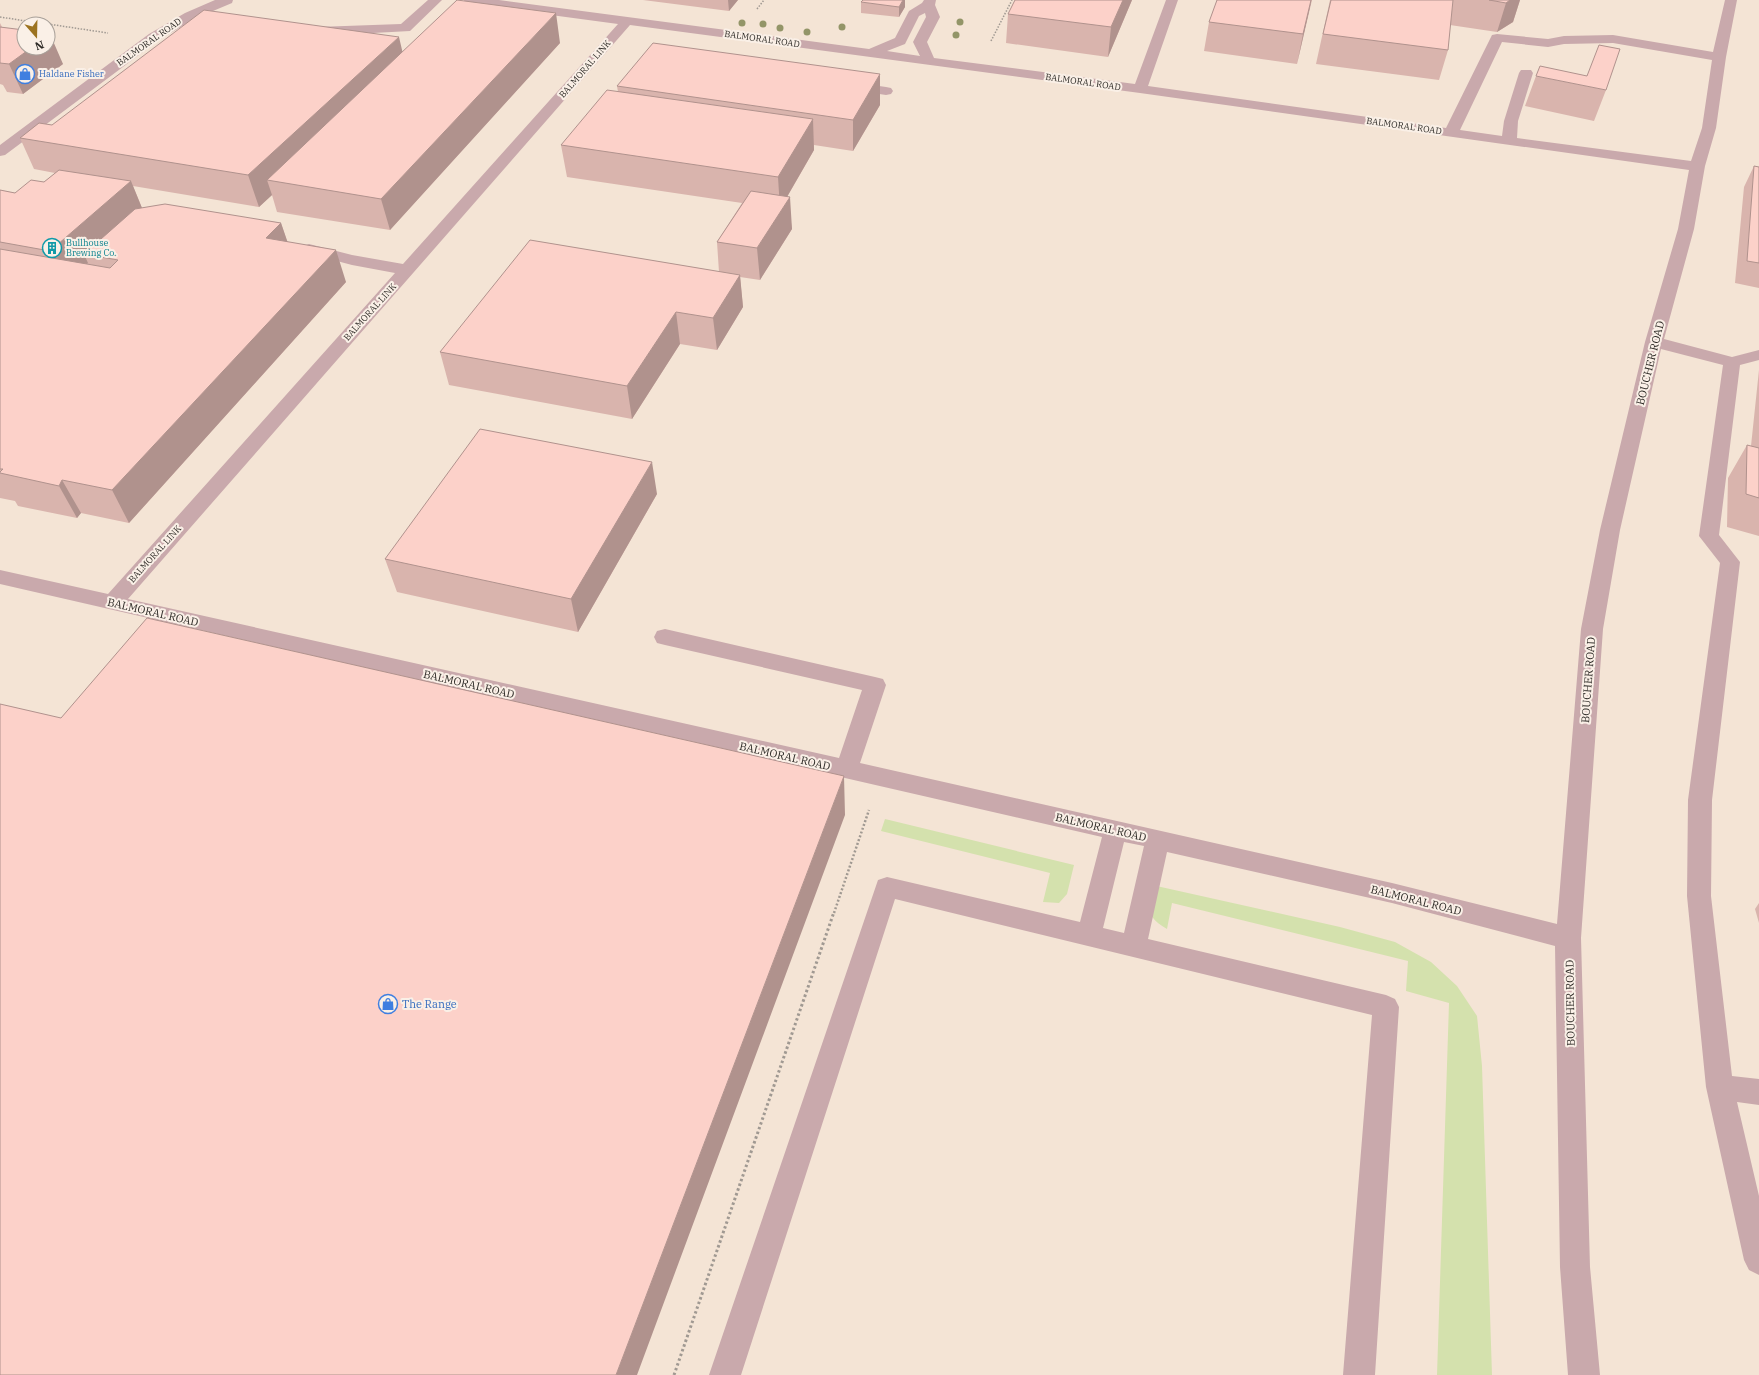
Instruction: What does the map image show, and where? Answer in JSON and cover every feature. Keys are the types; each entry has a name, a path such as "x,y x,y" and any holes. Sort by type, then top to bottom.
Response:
{"street":[{"name":"BALMORAL ROAD","path":"0,152 154,37 179,21 209,6 227,0"},
{"path":"306,28 336,31 405,28 436,0"},
{"name":"BALMORAL ROAD","path":"470,0 627,21 796,49 870,54 928,61 1696,166"},
{"path":"1140,90 1172,0"},
{"name":"BOUCHER ROAD","path":"1584,1375 1575,1267 1568,938 1592,629 1610,530 1654,342 1686,229 1696,166 1709,128 1719,57 1731,0"},
{"path":"870,54 900,41 914,14 929,3 933,17 920,42 928,61"},
{"name":"BALMORAL LINK","path":"112,603 627,21"},
{"path":"1451,133 1496,38 1535,42 1613,39 1719,57"},
{"path":"1509,141 1511,121 1526,73"},
{"path":"840,84 886,91"},
{"path":"295,246 352,260 407,270"},
{"path":"1654,342 1732,362 1759,355"},
{"path":"1732,362 1709,536 1730,562 1700,800 1699,896 1720,1087 1759,1260"},
{"name":"BALMORAL ROAD","path":"0,577 1392,893 1568,938"},
{"path":"665,636 875,685 846,770"},
{"path":"1089,935 1115,831"},
{"path":"1134,946 1157,840"},
{"path":"725,1375 887,887 1386,1007 1359,1375"},
{"path":"1720,1087 1759,1092"}],"path":[{"path":"977,68 1012,0"},
{"path":"0,18 16,20"},
{"path":"56,25 129,36 154,37"},
{"path":"674,1375 880,777"}],"shaded area":[{"path":"0,0 1759,0 1759,1375 0,1375"}],"green space":[{"path":"885,819 1074,865 1067,894 1059,903 1043,902 1050,873 881,831"},
{"path":"1152,885 1340,927 1395,942 1431,962 1457,986 1477,1016 1482,1066 1492,1375 1437,1375 1449,1003 1406,991 1408,961 1172,903 1167,929 1151,915 1149,906"}],"building":[{"path":"457,0 556,13 381,199 267,180"},
{"path":"863,0 903,0 899,7 861,2"},
{"path":"1015,0 1123,0 1111,27 1008,14"},
{"path":"1217,0 1311,0 1303,34 1209,22"},
{"path":"1331,0 1453,0 1448,50 1323,34"},
{"path":"1489,0 1510,0 1506,3"},
{"path":"204,10 399,37 248,175 20,138 39,123 52,125"},
{"path":"0,27 16,29 16,56 20,56 9,64 0,63"},
{"path":"653,43 880,74 853,120 617,86"},
{"path":"1599,45 1620,49 1606,90 1536,76 1540,66 1587,76"},
{"path":"607,90 813,119 778,177 561,145"},
{"path":"1754,166 1759,167 1759,263 1747,261"},
{"path":"59,170 131,181 50,251 0,242 0,190 15,193 31,180 44,182"},
{"path":"751,191 790,197 757,248 717,242"},
{"path":"165,204 281,223 266,238 336,250 112,490 62,480 59,486 0,473 3,469 0,469 0,249 110,268 118,260 84,254 135,209"},
{"path":"530,240 740,275 713,318 676,312 627,386 440,352"},
{"path":"480,429 652,462 571,599 385,559"},
{"path":"1747,445 1759,448 1759,498 1746,494"},
{"name":"The Range","path":"147,618 844,776 616,1375 0,1375 0,704 61,718"}],"place":[{"name":"Haldane Fisher","path":"25,74"},
{"name":"Bullhouse Brewing Co.","path":"52,248"},
{"name":"The Range","path":"388,1004"}]}
